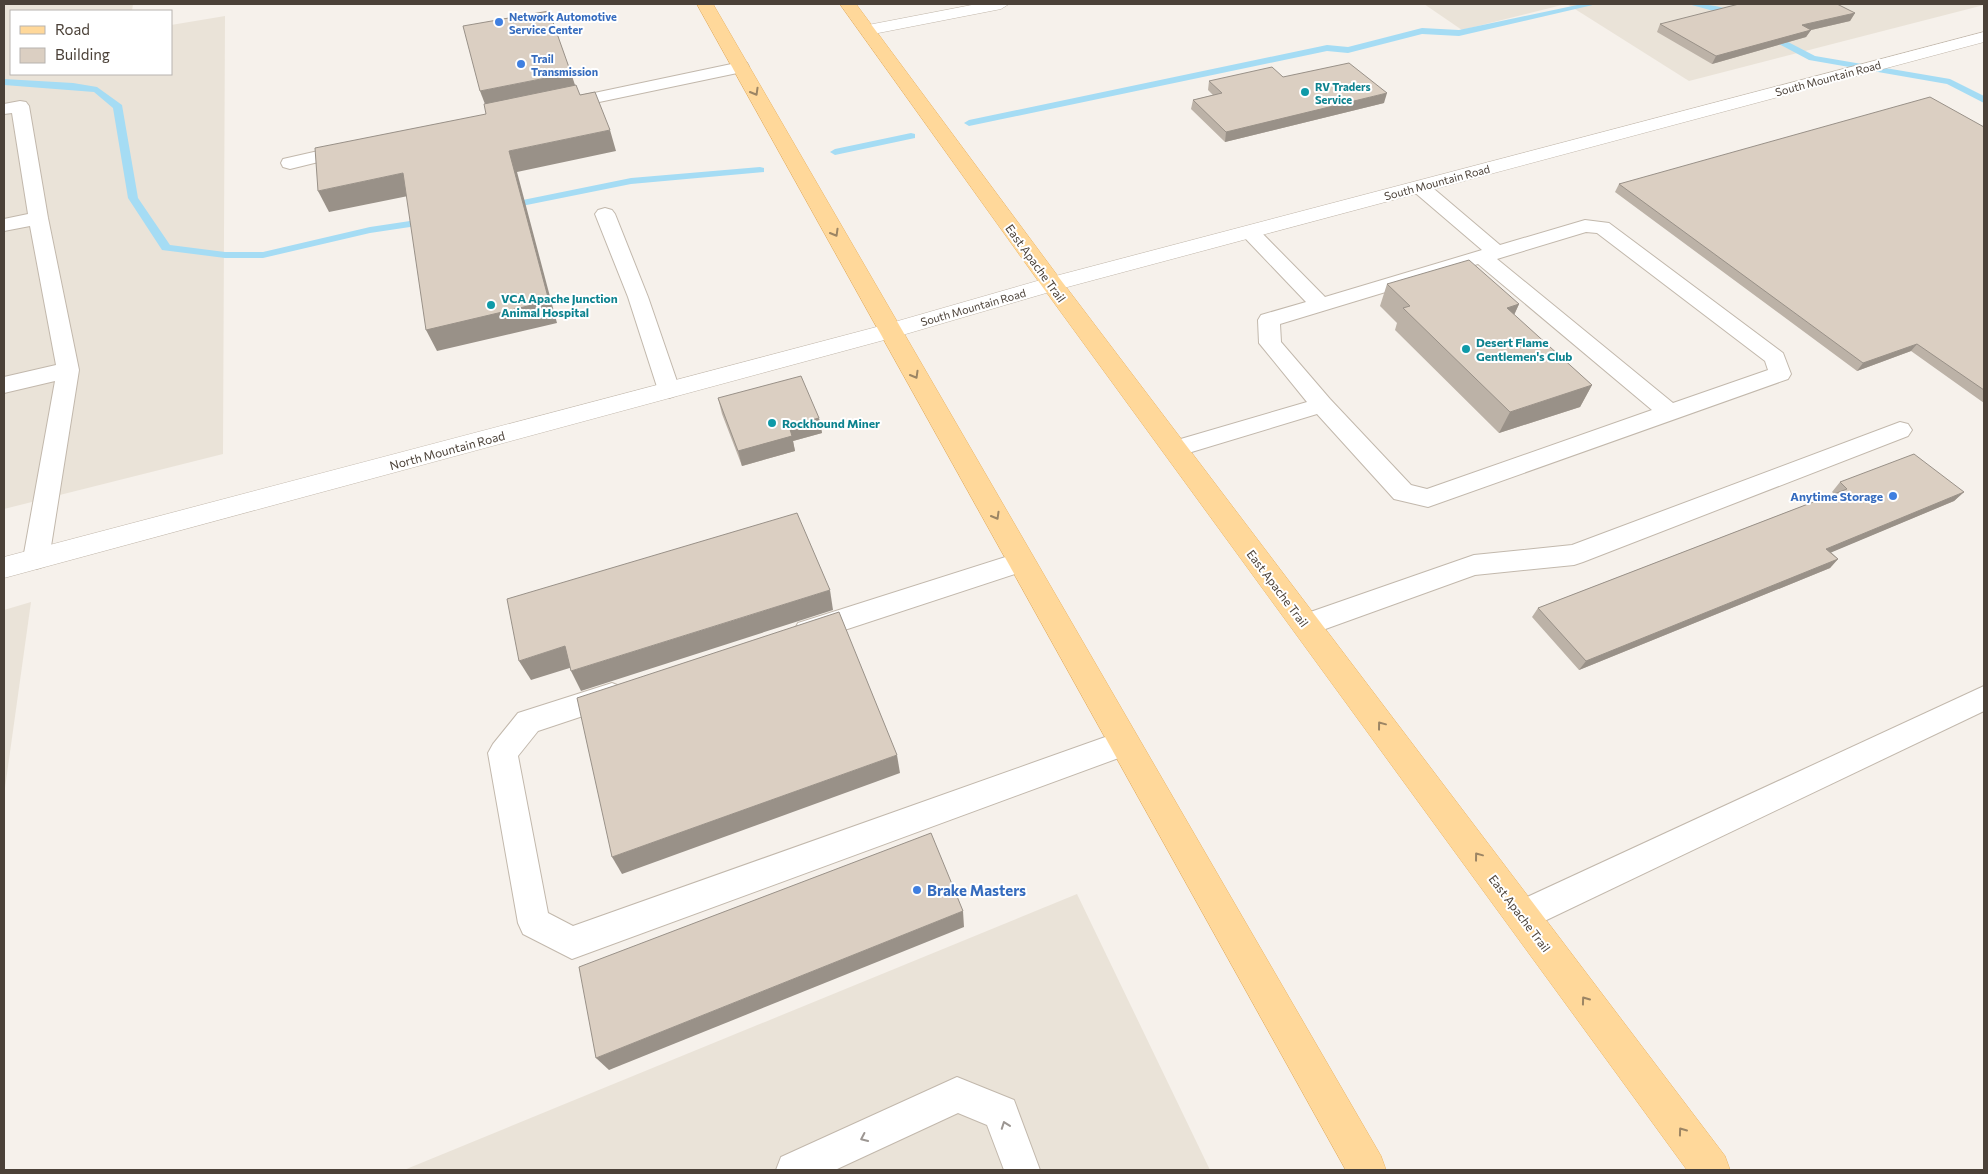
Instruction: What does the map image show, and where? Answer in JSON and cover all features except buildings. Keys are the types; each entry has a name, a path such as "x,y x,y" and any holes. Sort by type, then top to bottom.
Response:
{"main road":[{"path":"705,4 1367,1170"},
{"name":"East Apache Trail","path":"848,4 1052,284 1523,915 1710,1170"}],"street":[{"path":"868,30 990,5"},
{"name":"South Mountain Road","path":"891,331 1052,284 1984,37"},
{"name":"North Mountain Road","path":"4,568 891,331"}],"lane":[{"path":"542,109 741,67"},
{"path":"4,109 20,106 38,218 68,370 36,559"},
{"path":"290,163 366,144"},
{"path":"1420,186 1489,254 1670,413"},
{"path":"604,214 638,297 669,390"},
{"path":"4,225 38,218"},
{"path":"1585,226 1602,227 1775,358 1780,374 1428,498 1402,493 1322,405 1270,343 1269,320 1489,254 1585,226"},
{"path":"1250,232 1321,305"},
{"path":"4,385 68,370"},
{"path":"1175,449 1322,405"},
{"path":"1306,625 1474,565 1574,555 1900,430"},
{"path":"784,639 1022,562"},
{"path":"642,685 528,722 503,753 534,923 572,943 1125,743"},
{"path":"1523,915 1984,698"},
{"path":"794,1170 957,1095 1001,1113 1022,1170"}],"shaded area":[{"path":"4,4 133,4 132,10 10,10 10,75 172,75 172,25 225,16 223,454 4,509"},
{"path":"1424,4 1566,4 1462,30"},
{"path":"1567,4 1984,4 1984,5 1689,81"},
{"path":"31,602 4,795 4,610"},
{"path":"1077,894 1210,1170 404,1170"}],"waterway":[{"path":"969,123 1327,48 1348,50 1422,31 1459,33 1593,4"},
{"path":"1692,4 1724,11 1735,17"},
{"path":"1767,34 1812,58 1950,82 1984,100"},
{"path":"4,82 73,86 97,90 118,107 133,198 166,248 225,255 263,255 370,230 430,221"},
{"path":"835,152 911,136"},
{"path":"507,206 631,181 760,170"}],"place":[{"name":"Network Automotive Service Center","path":"499,22"},
{"name":"Trail Transmission","path":"521,64"},
{"name":"RV Traders Service","path":"1305,92"},
{"name":"VCA Apache Junction Animal Hospital","path":"491,305"},
{"name":"Desert Flame Gentlemen's Club","path":"1466,349"},
{"name":"Rockhound Miner","path":"772,423"},
{"name":"Anytime Storage","path":"1893,496"},
{"name":"Brake Masters","path":"917,890"}]}
